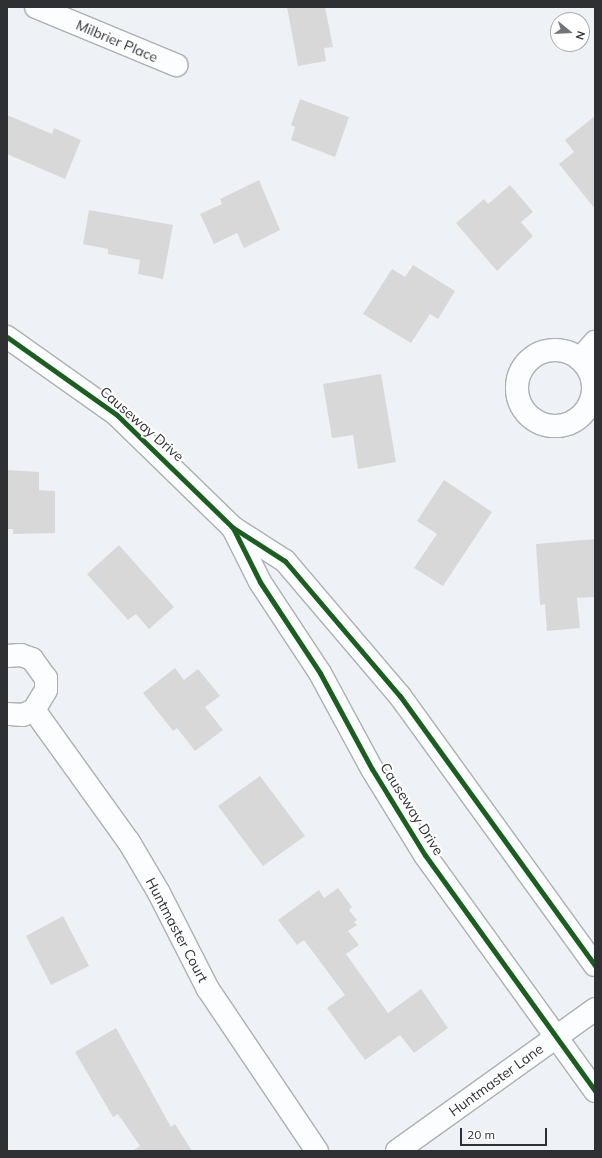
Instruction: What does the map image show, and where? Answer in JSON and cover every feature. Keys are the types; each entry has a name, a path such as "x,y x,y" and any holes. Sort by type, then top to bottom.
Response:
{"street":[{"name":"Milbrier Place","path":"36,7 176,65"},
{"name":"Causeway Drive","path":"7,336 117,415 232,526 285,561 358,644 400,696 595,965"},
{"path":"580,359 595,342"},
{"name":"Causeway Drive","path":"232,526 260,582 320,673 372,769 426,855 595,1091"},
{"path":"7,656 21,655 41,667 46,678 46,690 34,710 23,715 7,714"},
{"name":"Huntmaster Court","path":"34,710 129,842 159,893 208,989 317,1151"},
{"name":"Huntmaster Lane","path":"397,1151 595,1009"}],"building":[{"path":"287,7 325,7 333,47 324,48 326,61 298,66"},
{"path":"300,99 349,117 335,157 291,140 295,127 291,125"},
{"path":"7,115 52,134 54,128 81,140 65,179 7,154"},
{"path":"595,116 595,209 559,164 574,152 565,140"},
{"path":"259,180 280,230 244,248 237,233 214,244 200,214 222,204 220,199"},
{"path":"510,185 533,212 521,222 533,236 497,271 456,223 484,199 488,204"},
{"path":"89,210 173,225 163,279 138,274 140,260 108,254 108,249 83,244"},
{"path":"413,265 455,291 438,319 430,314 411,343 363,314 392,269 405,277"},
{"path":"381,374 396,462 358,469 353,435 332,438 323,384"},
{"path":"7,470 39,472 39,490 55,491 55,533 13,534 13,529 7,529"},
{"path":"444,480 492,512 443,586 414,568 437,534 417,521"},
{"path":"595,539 595,597 577,598 580,628 547,631 545,604 540,605 536,544"},
{"path":"119,545 174,607 149,629 136,614 128,620 87,574"},
{"path":"175,668 184,680 198,669 220,696 205,707 223,730 195,751 177,728 173,731 143,693"},
{"path":"260,776 305,836 263,866 218,806"},
{"path":"338,888 352,907 349,910 357,920 354,922 357,925 348,931 359,945 346,954 388,1013 421,989 448,1028 414,1053 400,1035 365,1060 327,1008 345,995 304,940 297,945 278,920 319,890 324,898"},
{"path":"63,916 89,966 51,985 26,936"},
{"path":"116,1028 171,1127 175,1124 192,1151 132,1151 140,1146 118,1114 113,1117 75,1052"}],"cycle path":[{"path":"7,337 117,415 232,527 285,561 400,696 595,965"},
{"path":"233,528 260,582 320,673 372,769 425,855 595,1091"}]}
